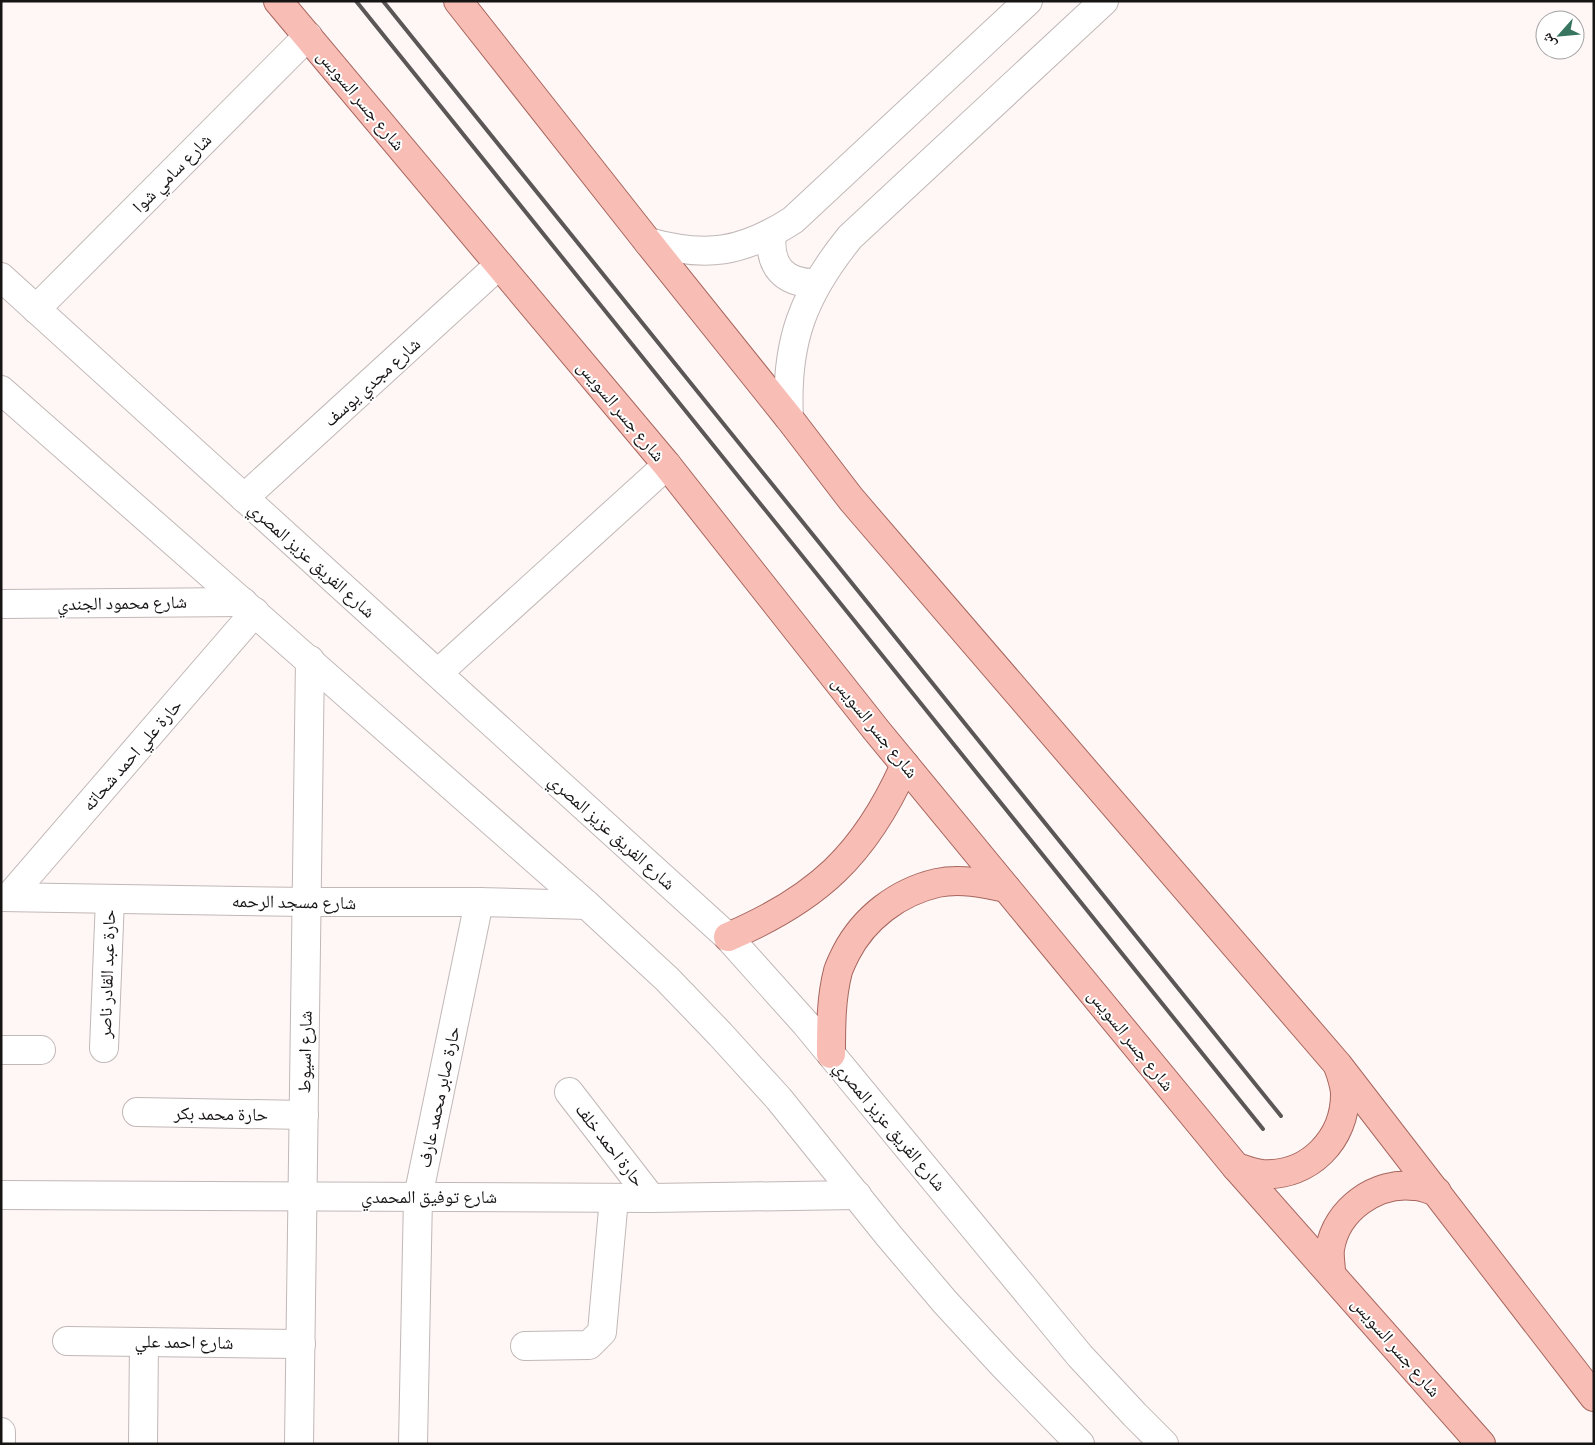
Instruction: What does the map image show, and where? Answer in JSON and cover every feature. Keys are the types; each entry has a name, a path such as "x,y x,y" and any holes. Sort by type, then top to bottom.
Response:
{"main road":[{"name":"شارع جسر السويس","path":"278,1 667,465 905,765 1236,1167 1331,1272 1481,1444"},
{"path":"458,1 789,418 851,499 1338,1065 1594,1397"},
{"path":"728,937 761,923 793,904 822,883 848,858 871,829 890,798 905,765"},
{"path":"831,1054 832,1002 839,968 854,938 877,912 906,894 938,883 972,881 1006,888"},
{"path":"1236,1167 1261,1174 1288,1172 1312,1161 1331,1142 1343,1118 1345,1091 1338,1065"},
{"path":"1331,1272 1330,1249 1337,1227 1351,1208 1370,1194 1392,1186 1415,1186 1437,1192"}],"street":[{"path":"648,242 672,249 698,252 715,250 749,244 793,220 1028,1"},
{"path":"789,418 788,390 790,363 796,336 805,309 817,283 832,259 850,237 1104,1"},
{"name":"شارع سامي شوا","path":"36,309 308,36"},
{"path":"772,233 770,245 772,256 777,266 785,275 794,281 817,283"},
{"name":"شارع مجدي يوسف","path":"244,498 499,265"},
{"name":"شارع الفريق عزيز المصري","path":"1,277 728,937 781,994 1080,1356 1164,1444"},
{"path":"1,390 587,904 667,979 779,1099 945,1302 1080,1444"},
{"path":"438,673 667,465"},
{"name":"شارع محمود الجندي","path":"1,604 249,607"},
{"name":"حارة علي احمد شحاته","path":"5,897 249,607"},
{"name":"شارع اسيوط","path":"299,1444 310,660"},
{"name":"شارع مسجد الرحمه","path":"5,897 587,904"},
{"name":"حارة عبد القادر ناصر","path":"104,1048 110,899"},
{"name":"حارة صابر محمد عارف","path":"414,1444 418,1197 479,902"},
{"path":"1,1050 41,1050"},
{"name":"حارة احمد خلف","path":"569,1092 651,1198"},
{"name":"حارة محمد بكر","path":"137,1112 304,1115"},
{"name":"شارع توفيق المحمدي","path":"1,1195 614,1198 857,1196"},
{"path":"525,1346 589,1345 602,1332 614,1198"},
{"name":"شارع احمد علي","path":"67,1341 301,1344"},
{"path":"143,1444 144,1342"},
{"path":"1,1432 1,1444"}],"railway":[{"path":"356,1 1263,1129"},
{"path":"383,1 1281,1116"}]}
